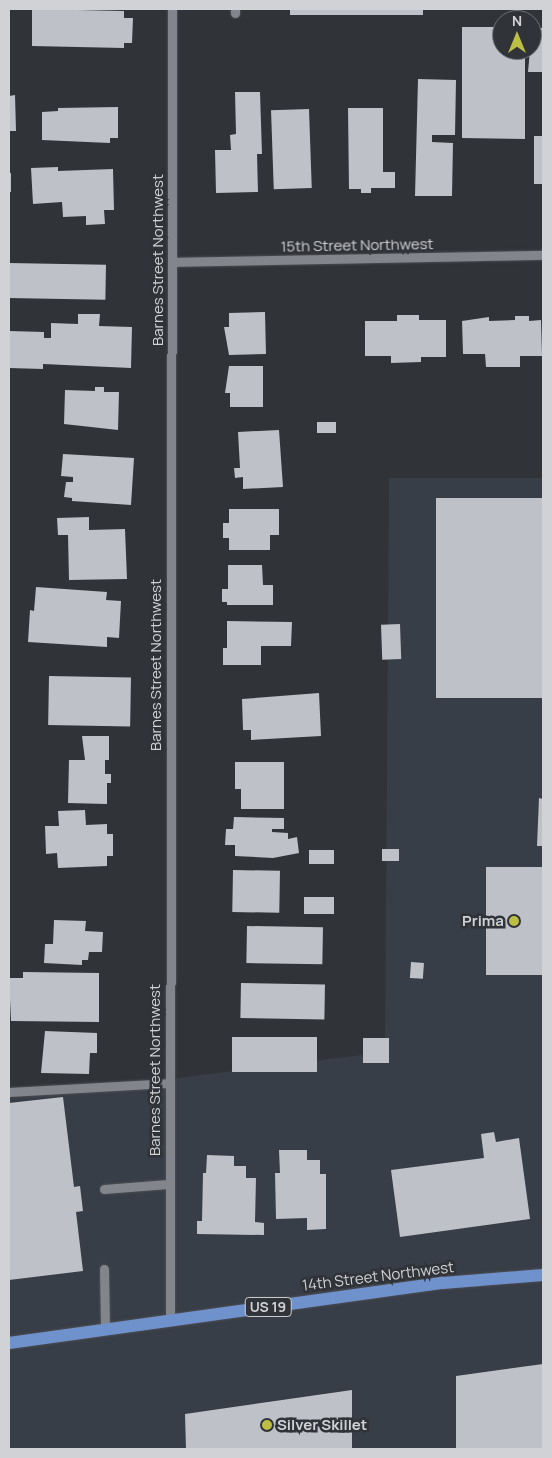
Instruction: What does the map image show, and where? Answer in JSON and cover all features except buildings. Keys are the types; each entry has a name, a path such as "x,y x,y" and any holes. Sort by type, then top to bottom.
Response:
{"main road":[{"name":"14th Street Northwest","path":"9,1342 443,1283 543,1275"}],"street":[{"name":"Barnes Street Northwest","path":"170,1320 168,1083 172,9"},
{"name":"15th Street Northwest","path":"172,262 543,255"},
{"path":"9,1092 168,1083"},
{"path":"104,1189 168,1184"},
{"path":"104,1269 105,1330"}],"shaded area":[{"path":"389,478 543,478 543,1449 9,1449 9,1099 385,1052"}],"place":[{"name":"Prima","path":"514,921"},
{"name":"Silver Skillet","path":"267,1425"}]}
